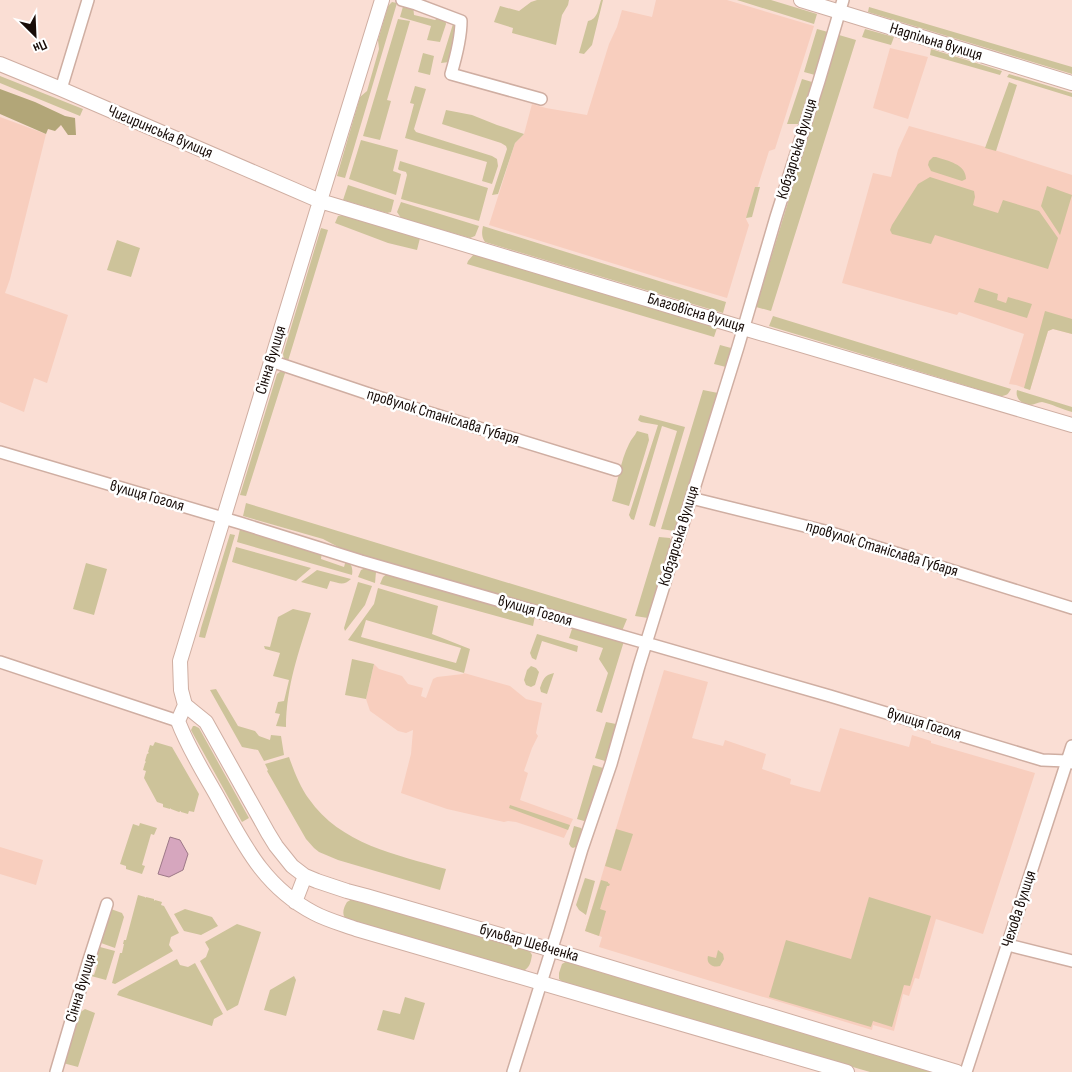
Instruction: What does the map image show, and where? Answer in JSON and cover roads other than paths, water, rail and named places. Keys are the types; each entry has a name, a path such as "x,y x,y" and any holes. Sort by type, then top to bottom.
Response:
{"main road":[{"name":"Сінна вулиця","path":"185,705 181,690 180,661 382,0"},
{"name":"Надпільна вулиця","path":"801,0 841,6 1072,83"},
{"name":"Чигиринська вулиця","path":"0,64 320,201"},
{"name":"Благовісна вулиця","path":"320,201 1072,425"},
{"path":"185,705 178,721 188,746 249,854 270,880 295,902 325,918 356,929 847,1072"},
{"name":"бульвар Шевченка","path":"185,705 206,722 276,846 292,866 305,876 329,886 552,950 957,1072"},
{"path":"295,902 305,876"}],"street":[{"path":"61,89 88,0"},
{"path":"402,0 461,21 462,28 451,74 541,99"},
{"name":"Кобзарська вулиця","path":"512,1072 552,950 582,849 611,764 646,643 744,328 841,6"},
{"name":"провулок Станіслава Губаря","path":"271,361 378,397 616,470"},
{"name":"вулиця Гоголя","path":"0,452 361,561 830,696 1042,760 1070,762"},
{"name":"провулок Станіслава Губаря","path":"690,498 825,531 1072,608"},
{"path":"0,662 178,721"},
{"name":"Чехова вулиця","path":"966,1072 1070,762 1072,746"},
{"name":"Сінна вулиця","path":"56,1072 107,904"},
{"path":"1008,944 1072,962"}]}
